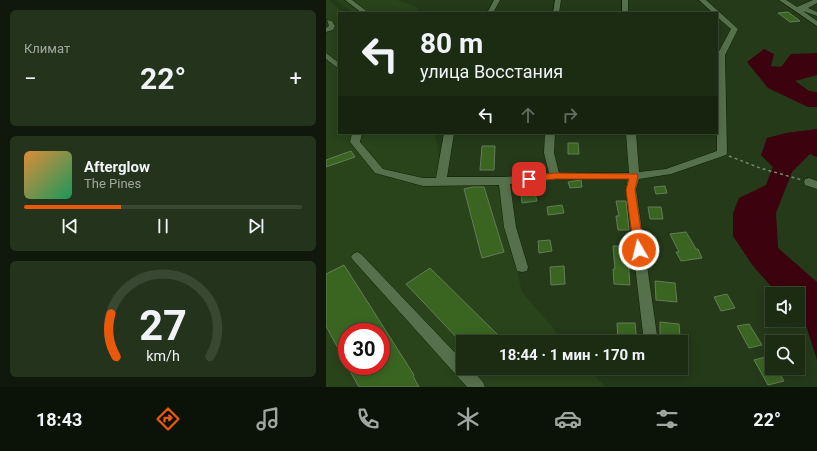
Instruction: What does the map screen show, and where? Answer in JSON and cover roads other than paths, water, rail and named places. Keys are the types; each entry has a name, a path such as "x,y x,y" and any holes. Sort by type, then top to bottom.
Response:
{"street":[{"path":"348,0 365,12"},
{"path":"491,12 497,0"},
{"path":"556,12 558,0"},
{"path":"625,0 625,12"},
{"path":"702,0 716,12"},
{"path":"782,0 817,24"},
{"path":"796,10 810,5 817,0"},
{"path":"796,10 806,9 817,14"},
{"path":"357,134 355,142 379,171 423,182 504,181 555,176 634,176 667,172 722,153 721,55 735,29 718,14"},
{"path":"326,30 332,26 329,21"},
{"path":"326,55 338,66"},
{"path":"441,181 449,134"},
{"path":"550,134 549,153 555,176"},
{"path":"631,134 634,176 630,190 650,335"},
{"path":"504,181 510,227 522,267"},
{"path":"357,257 477,387"}]}
